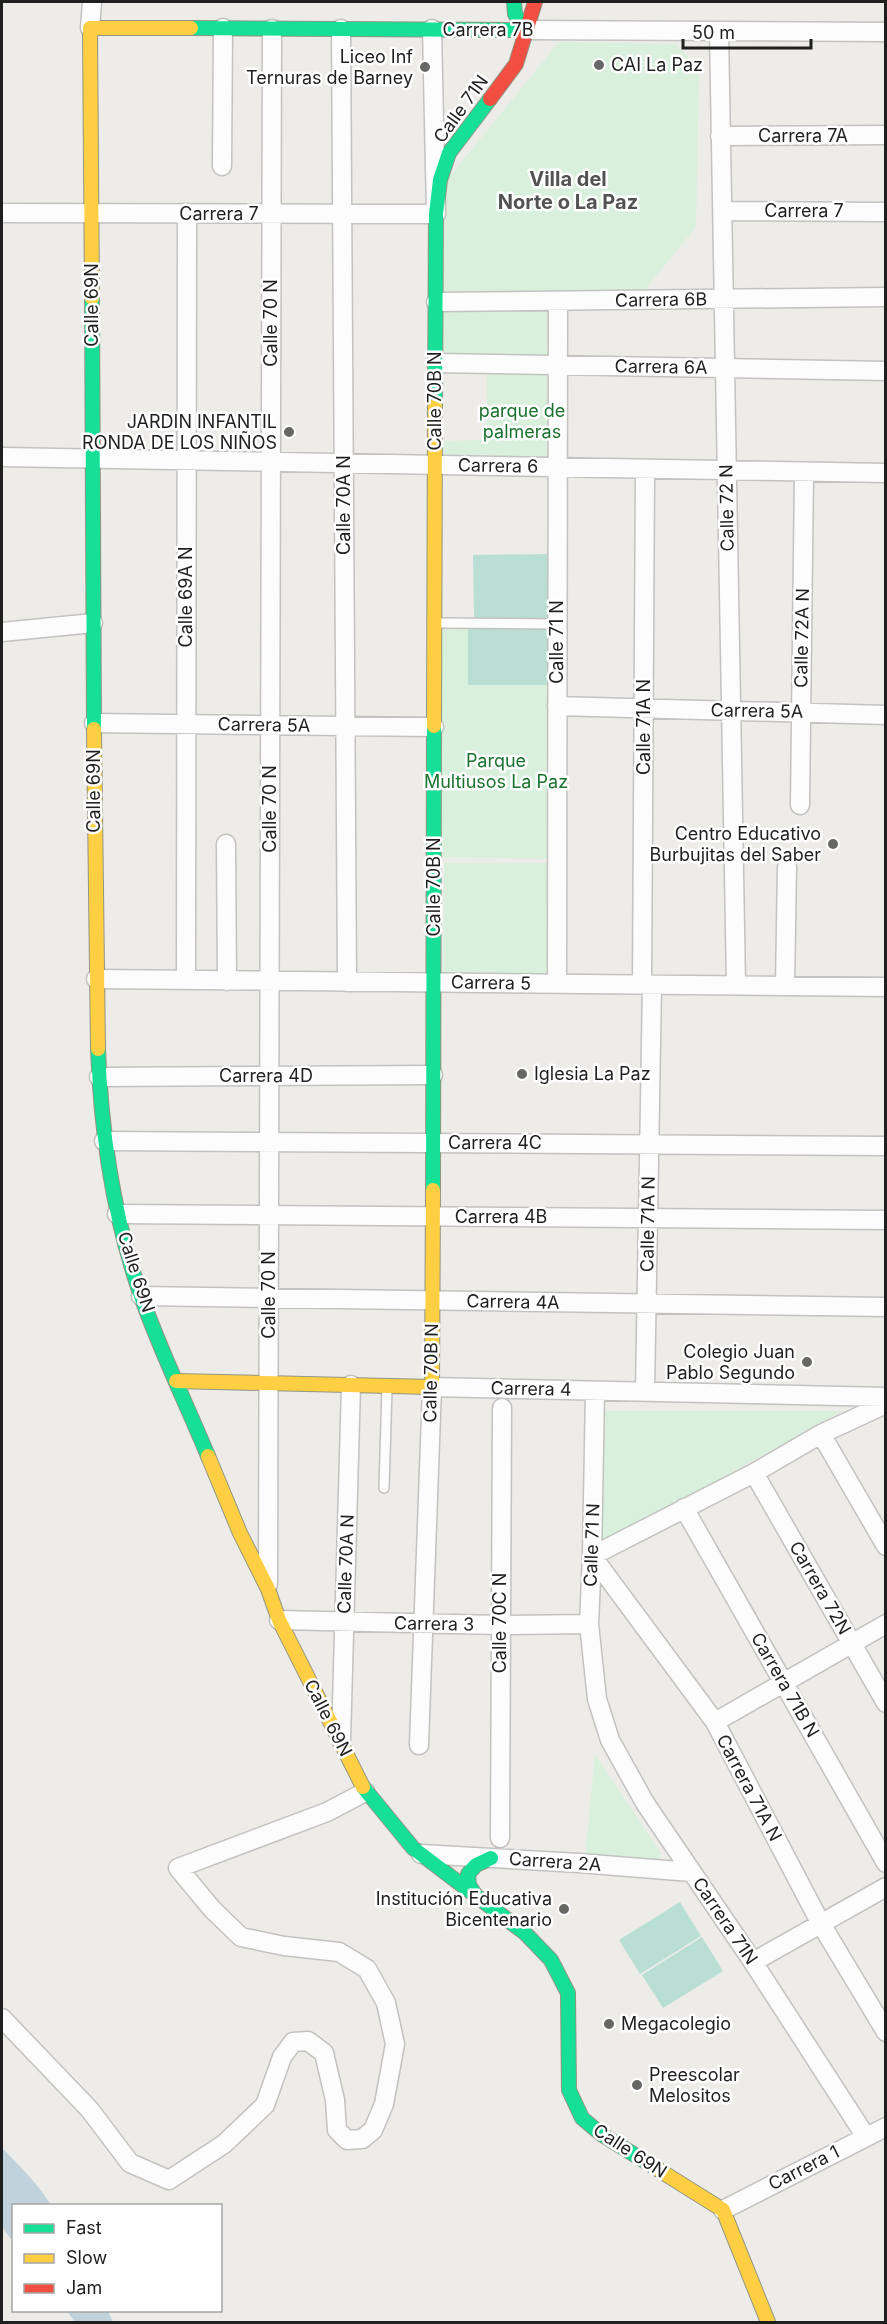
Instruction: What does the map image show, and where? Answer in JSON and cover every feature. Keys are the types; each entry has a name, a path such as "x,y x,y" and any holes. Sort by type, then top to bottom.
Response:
{"street":[{"name":"Calle 69N","path":"92,2 90,28 96,979 99,1077 104,1140 117,1214 141,1296 240,1533 268,1589 279,1620 365,1792 420,1854 525,1934 551,1960 568,1993 569,2090 582,2118 601,2134 723,2210"},
{"path":"514,2 514,14 525,30"},
{"name":"Calle 71N","path":"436,214 440,180 449,153 516,64 521,53 525,30 535,14 535,2"},
{"name":"Carrera 7B","path":"90,28 885,32"},
{"path":"222,166 224,28"},
{"name":"Calle 70 N","path":"268,1589 272,28"},
{"name":"Calle 70A N","path":"341,29 346,982"},
{"name":"Calle 70B N","path":"419,1745 432,1387 436,214 432,29"},
{"name":"Calle 72 N","path":"718,31 736,986"},
{"name":"Carrera 7A","path":"720,136 885,135"},
{"name":"Carrera 7","path":"722,211 885,212"},
{"name":"Carrera 7","path":"2,213 436,214"},
{"name":"Calle 69A N","path":"186,980 187,213"},
{"name":"Carrera 6B","path":"436,302 885,297"},
{"name":"Calle 71 N","path":"556,984 558,300"},
{"name":"Carrera 6A","path":"435,363 885,371"},
{"name":"Carrera 6","path":"2,456 885,473"},
{"name":"Calle 71A N","path":"645,469 644,708 649,1144 645,1392"},
{"name":"Calle 72A N","path":"800,805 804,472"},
{"path":"2,632 93,623"},
{"name":"Carrera 5A","path":"557,706 885,715"},
{"name":"Carrera 5A","path":"94,723 434,727"},
{"path":"226,844 226,981"},
{"path":"785,986 787,867"},
{"name":"Carrera 5","path":"96,979 885,987"},
{"name":"Carrera 4D","path":"99,1077 433,1075"},
{"name":"Carrera 4C","path":"104,1140 885,1146"},
{"name":"Carrera 4B","path":"117,1214 885,1220"},
{"name":"Carrera 4A","path":"141,1296 885,1307"},
{"name":"Carrera 4","path":"176,1381 885,1397"},
{"name":"Calle 70A N","path":"341,1743 351,1385"},
{"name":"Calle 71 N","path":"595,1390 589,1624 597,1699"},
{"path":"592,1556 754,1473 821,1434 885,1404"},
{"name":"Calle 70C N","path":"500,1838 501,1408"},
{"path":"821,1434 885,1546"},
{"name":"Carrera 72N","path":"754,1473 885,1703"},
{"name":"Carrera 71B N","path":"684,1508 885,1863"},
{"name":"Carrera 71A N","path":"592,1556 715,1722 820,1924 885,2032"},
{"name":"Carrera 3","path":"279,1620 499,1625 589,1624"},
{"path":"715,1722 885,1624"},
{"name":"Carrera 71N","path":"597,1699 610,1740 645,1803 753,1962 866,2137"},
{"path":"2,2018 90,2110 130,2163 169,2180 224,2144 265,2104 282,2057 293,2042 308,2041 324,2053 335,2100 338,2130 347,2140 362,2139 373,2130 384,2104 395,2044 386,2003 367,1969 339,1952 284,1946 241,1937 212,1909 178,1868 327,1812 365,1792"},
{"name":"Carrera 2A","path":"420,1854 691,1872"},
{"path":"478,1900 469,1889 468,1874 477,1862 491,1858"},
{"path":"753,1962 885,1887"},
{"name":"Carrera 1","path":"723,2210 885,2127"},
{"path":"723,2210 768,2322"}],"lane":[{"path":"435,623 557,624"},
{"path":"384,1488 387,1386"}],"green space":[{"path":"559,42 676,44 699,69 696,227 643,292 442,298 446,181"},
{"name":"parque de palmeras","path":"436,302 553,306 557,462 444,465 443,441 487,440 487,365 436,363"},
{"path":"552,554 553,618 474,618 473,555"},
{"name":"Parque Multiusos La Paz","path":"435,623 557,624 557,859 434,857"},
{"path":"468,629 547,629 548,685 468,685"},
{"path":"444,863 552,863 549,979 443,978"},
{"path":"601,1411 843,1411 602,1544"},
{"path":"595,1754 661,1853 657,1862 585,1857"},
{"path":"680,1902 701,1936 640,1974 619,1940"},
{"path":"702,1937 723,1971 663,2008 642,1975"}],"water":[{"path":"2,2148 35,2182 50,2204 12,2204 12,2241 2,2227"},
{"path":"68,2312 108,2312 113,2322 75,2322"}],"traffic: fast":[{"path":"514,2 515,14 525,30"},
{"path":"191,28 525,30"},
{"path":"435,406 436,214 440,180 449,153 490,99"},
{"path":"92,298 94,729"},
{"path":"433,1190 434,726"},
{"path":"98,1049 102,1112 110,1174 131,1266 148,1316 208,1456"},
{"path":"363,1787 413,1848 525,1933 551,1960 568,1993 569,2090 582,2118 601,2134 659,2170"},
{"path":"478,1899 469,1885 468,1874 476,1865 491,1858"}],"traffic: slow":[{"path":"92,298 90,28 191,28"},
{"path":"434,726 435,406"},
{"path":"94,729 98,1049"},
{"path":"176,1381 432,1387 433,1190"},
{"path":"208,1456 240,1533 268,1589 279,1620 363,1787"},
{"path":"659,2170 723,2210 768,2322"}],"traffic: jam":[{"path":"490,99 516,64 535,2"}],"place":[{"name":"CAI La Paz","path":"599,65"},
{"name":"Liceo Inf Ternuras de Barney","path":"425,67"},
{"name":"JARDIN INFANTIL RONDA DE LOS NIÑOS","path":"289,432"},
{"name":"Centro Educativo Burbujitas del Saber","path":"833,844"},
{"name":"Iglesia La Paz","path":"522,1074"},
{"name":"Colegio Juan Pablo Segundo","path":"807,1362"},
{"name":"Institución Educativa Bicentenario","path":"564,1909"},
{"name":"Megacolegio","path":"609,2024"},
{"name":"Preescolar Melositos","path":"637,2085"}],"district":[{"name":"Villa del Norte o La Paz","path":"568,190"}]}
